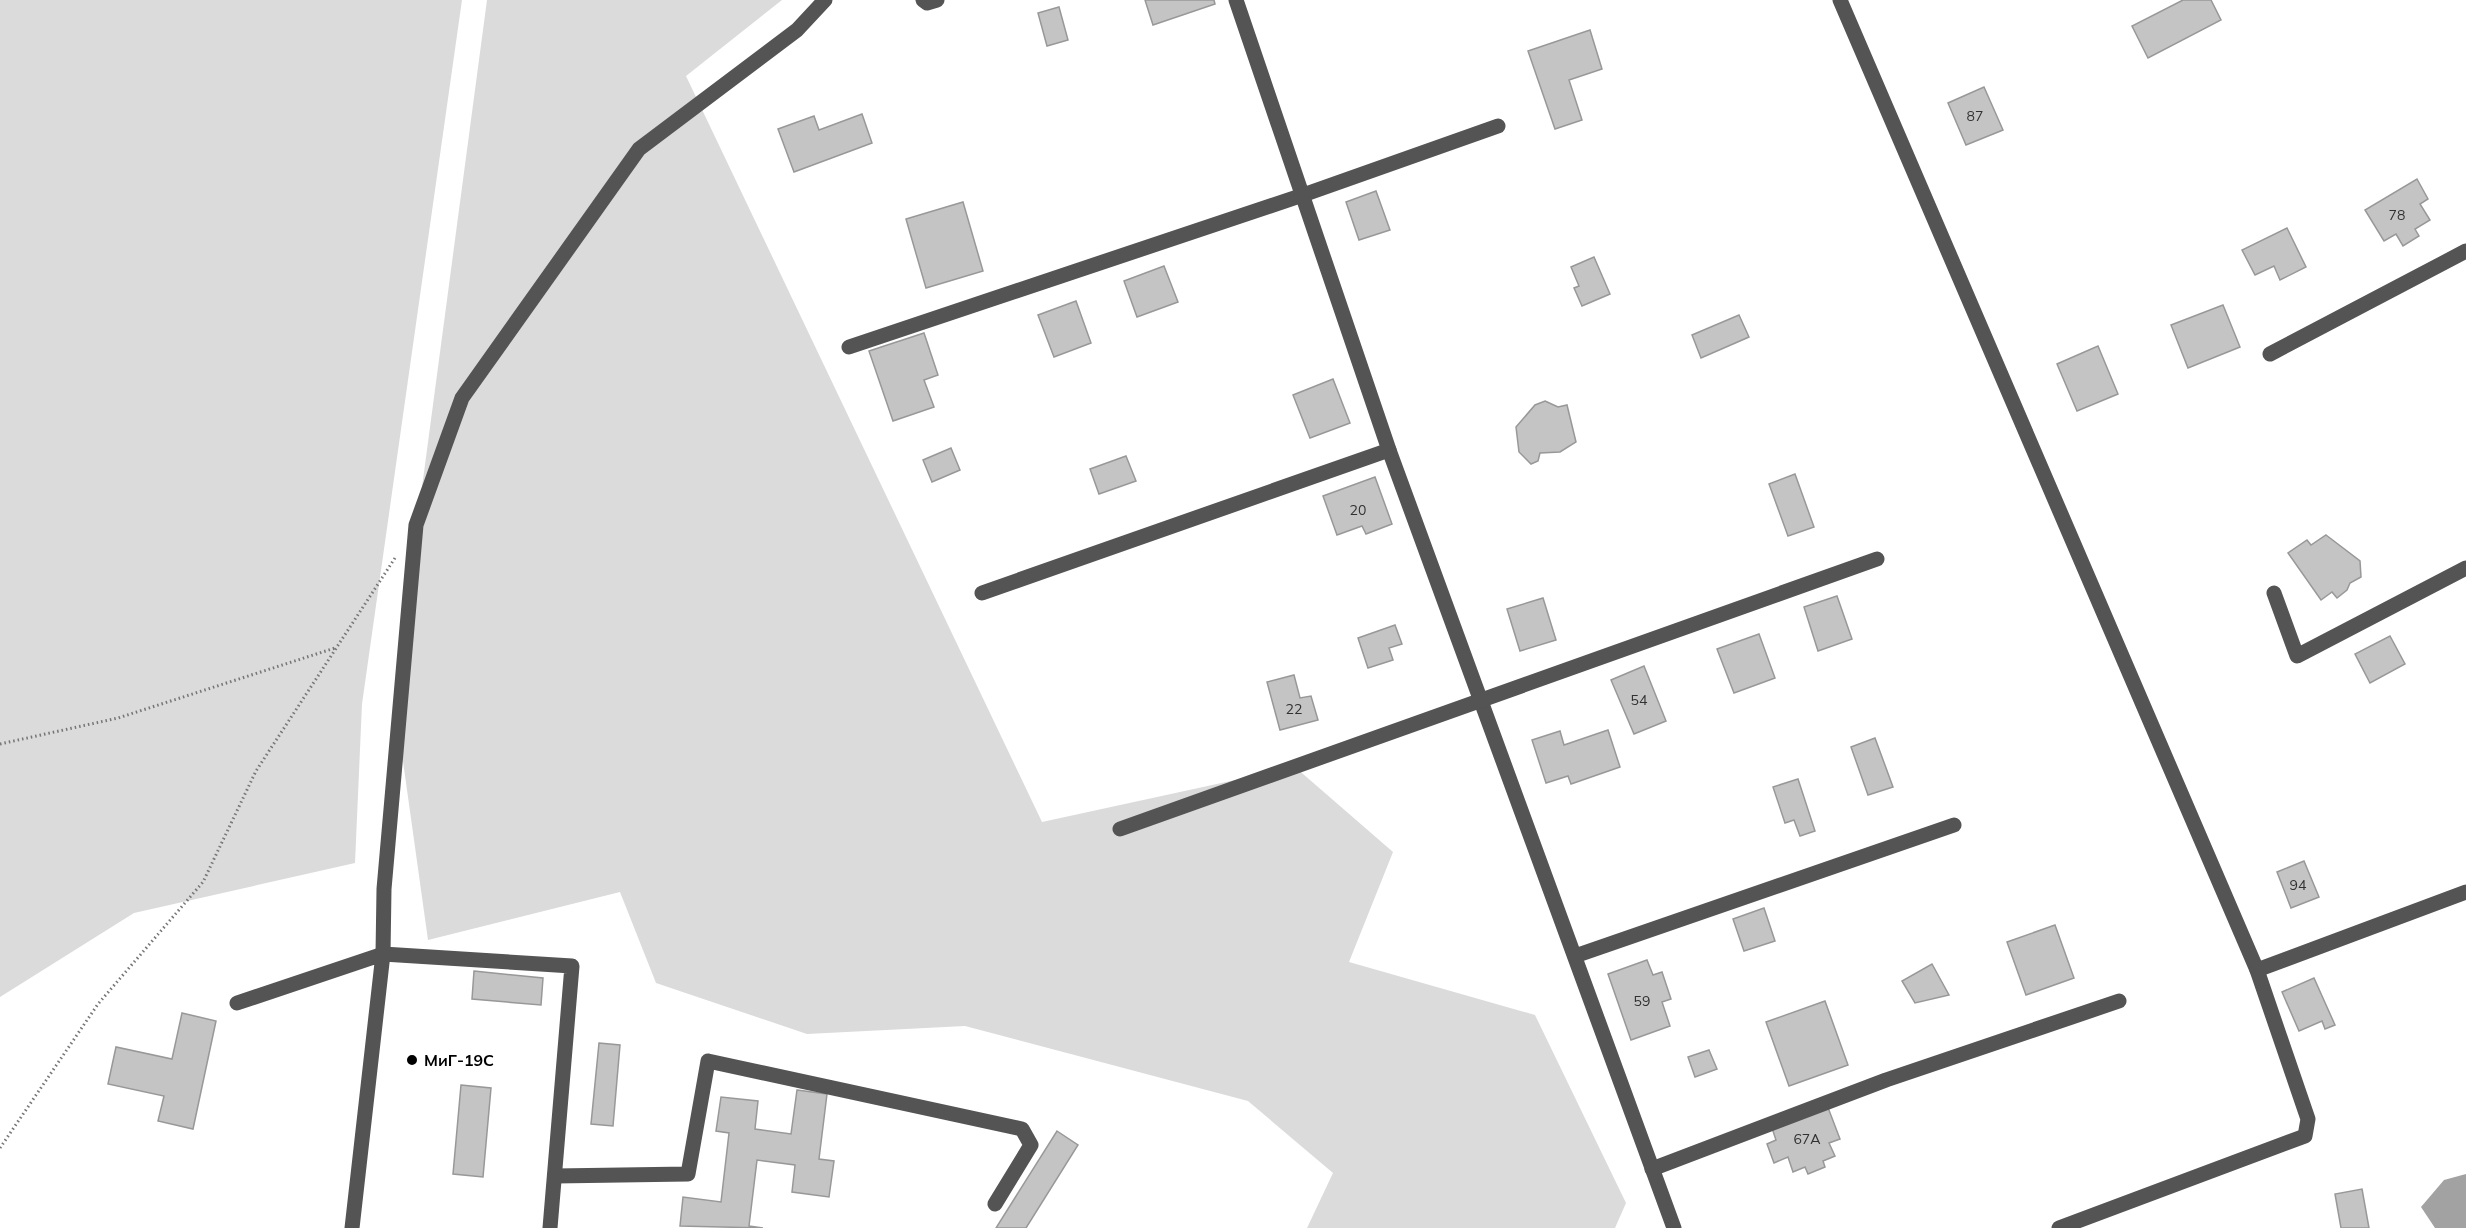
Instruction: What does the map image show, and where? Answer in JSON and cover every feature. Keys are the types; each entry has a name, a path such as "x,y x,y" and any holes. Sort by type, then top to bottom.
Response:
{"street":[{"path":"352,1228 383,954 384,889 416,525 462,398 639,149 797,30 825,0"},
{"path":"923,0 927,3 937,0"},
{"path":"1236,0 1389,450 1483,701 1674,1228"},
{"path":"1840,0 2257,970 2308,1119 2305,1136 2059,1228"},
{"path":"849,347 1303,195 1498,126"},
{"path":"2270,354 2466,251"},
{"path":"982,593 1389,450"},
{"path":"1120,829 1877,559"},
{"path":"2274,593 2297,656 2466,568"},
{"path":"1575,956 1954,825"},
{"path":"2257,970 2466,892"},
{"path":"237,1003 383,954 572,966 550,1228"},
{"path":"1652,1169 1886,1080 2118,1001"},
{"path":"555,1176 688,1174 708,1061 1022,1129 1031,1145 995,1204"}],"path":[{"path":"0,1148 98,1004 203,882 256,771 398,554"},
{"path":"0,744 118,718 336,647"}],"shaded area":[{"path":"0,0 462,0 362,704 355,863 134,913 0,997"},
{"path":"487,0 782,0 686,76 1042,822 1295,767 1393,852 1349,962 1535,1015 1626,1203 1615,1228 1307,1228 1333,1173 1248,1101 965,1026 807,1034 656,983 620,892 428,940 394,697"},
{"path":"2466,1174 2466,1228 2435,1228 2421,1207 2444,1180"}],"building":[{"path":"1145,0 1214,0 1215,4 1153,25"},
{"path":"2183,0 2211,0 2221,20 2148,58 2132,26"},
{"path":"1059,7 1068,40 1047,46 1038,13"},
{"path":"1590,30 1602,69 1569,80 1582,120 1555,129 1528,51"},
{"path":"1984,87 2003,130 1966,145 1948,103"},
{"path":"862,114 872,143 794,172 778,129 814,116 819,130"},
{"path":"2417,179 2428,199 2420,204 2430,220 2415,229 2419,236 2403,246 2396,234 2384,241 2365,210"},
{"path":"1376,191 1390,230 1359,240 1346,202"},
{"path":"963,202 983,271 926,288 906,219"},
{"path":"2287,228 2306,267 2280,280 2274,266 2255,275 2242,250"},
{"path":"1594,257 1610,294 1582,306 1574,288 1579,286 1571,267"},
{"path":"1164,266 1178,302 1137,317 1124,281"},
{"path":"1076,301 1091,343 1054,357 1038,315"},
{"path":"2223,305 2240,347 2188,368 2171,325"},
{"path":"1739,315 1749,337 1701,358 1692,335"},
{"path":"924,333 938,375 924,380 934,407 893,421 869,351"},
{"path":"2098,346 2118,394 2077,411 2057,364"},
{"path":"1333,379 1350,423 1310,438 1293,395"},
{"path":"1545,401 1558,407 1567,405 1576,442 1560,452 1540,453 1538,461 1531,464 1519,452 1516,427 1535,405"},
{"path":"951,448 960,470 932,482 923,460"},
{"path":"1126,456 1136,481 1099,494 1090,469"},
{"path":"1795,474 1814,527 1788,536 1769,484"},
{"path":"1375,477 1392,524 1366,534 1362,526 1337,535 1323,496"},
{"path":"2326,535 2360,561 2361,577 2350,583 2347,590 2337,598 2332,592 2321,600 2288,553 2307,540 2311,545"},
{"path":"1837,596 1852,639 1818,651 1804,607"},
{"path":"1543,598 1556,640 1520,651 1507,609"},
{"path":"1395,625 1402,644 1389,648 1393,660 1368,668 1358,638"},
{"path":"1759,634 1775,678 1734,693 1717,649"},
{"path":"2390,636 2405,664 2370,683 2355,654"},
{"path":"1644,666 1666,721 1634,734 1611,680"},
{"path":"1294,675 1300,698 1311,696 1318,720 1280,730 1267,682"},
{"path":"1608,730 1620,767 1571,784 1568,776 1546,783 1532,740 1560,731 1564,745"},
{"path":"1875,738 1893,787 1868,795 1851,747"},
{"path":"1798,779 1815,831 1800,836 1794,820 1785,823 1773,787"},
{"path":"2304,861 2319,897 2291,908 2277,872"},
{"path":"1764,908 1775,941 1744,951 1733,919"},
{"path":"2055,925 2074,978 2026,995 2007,942"},
{"path":"1647,960 1653,975 1662,972 1671,999 1662,1002 1670,1026 1631,1040 1608,974"},
{"path":"1932,964 1949,995 1915,1003 1902,981"},
{"path":"474,971 543,978 541,1005 472,999"},
{"path":"2314,978 2335,1025 2325,1029 2322,1021 2299,1031 2282,992"},
{"path":"1825,1001 1848,1065 1789,1086 1766,1022"},
{"path":"182,1013 216,1021 193,1129 158,1121 164,1096 108,1084 116,1047 172,1059"},
{"path":"599,1043 620,1045 613,1126 591,1124"},
{"path":"1709,1050 1717,1069 1695,1077 1688,1057"},
{"path":"461,1085 491,1088 483,1177 453,1174"},
{"path":"797,1090 827,1094 819,1159 834,1161 829,1197 792,1192 795,1165 757,1160 749,1226 763,1228 680,1226 683,1197 721,1202 729,1133 716,1131 721,1097 758,1101 755,1129 791,1134"},
{"path":"1827,1105 1840,1139 1829,1143 1835,1156 1823,1161 1825,1167 1808,1174 1805,1167 1793,1172 1788,1157 1774,1163 1767,1144 1776,1140 1772,1128"},
{"path":"1057,1131 1078,1145 1026,1228 996,1228"},
{"path":"2362,1189 2369,1228 2341,1228 2335,1194"}],"place":[{"name":"МиГ-19С","path":"412,1060"}]}
